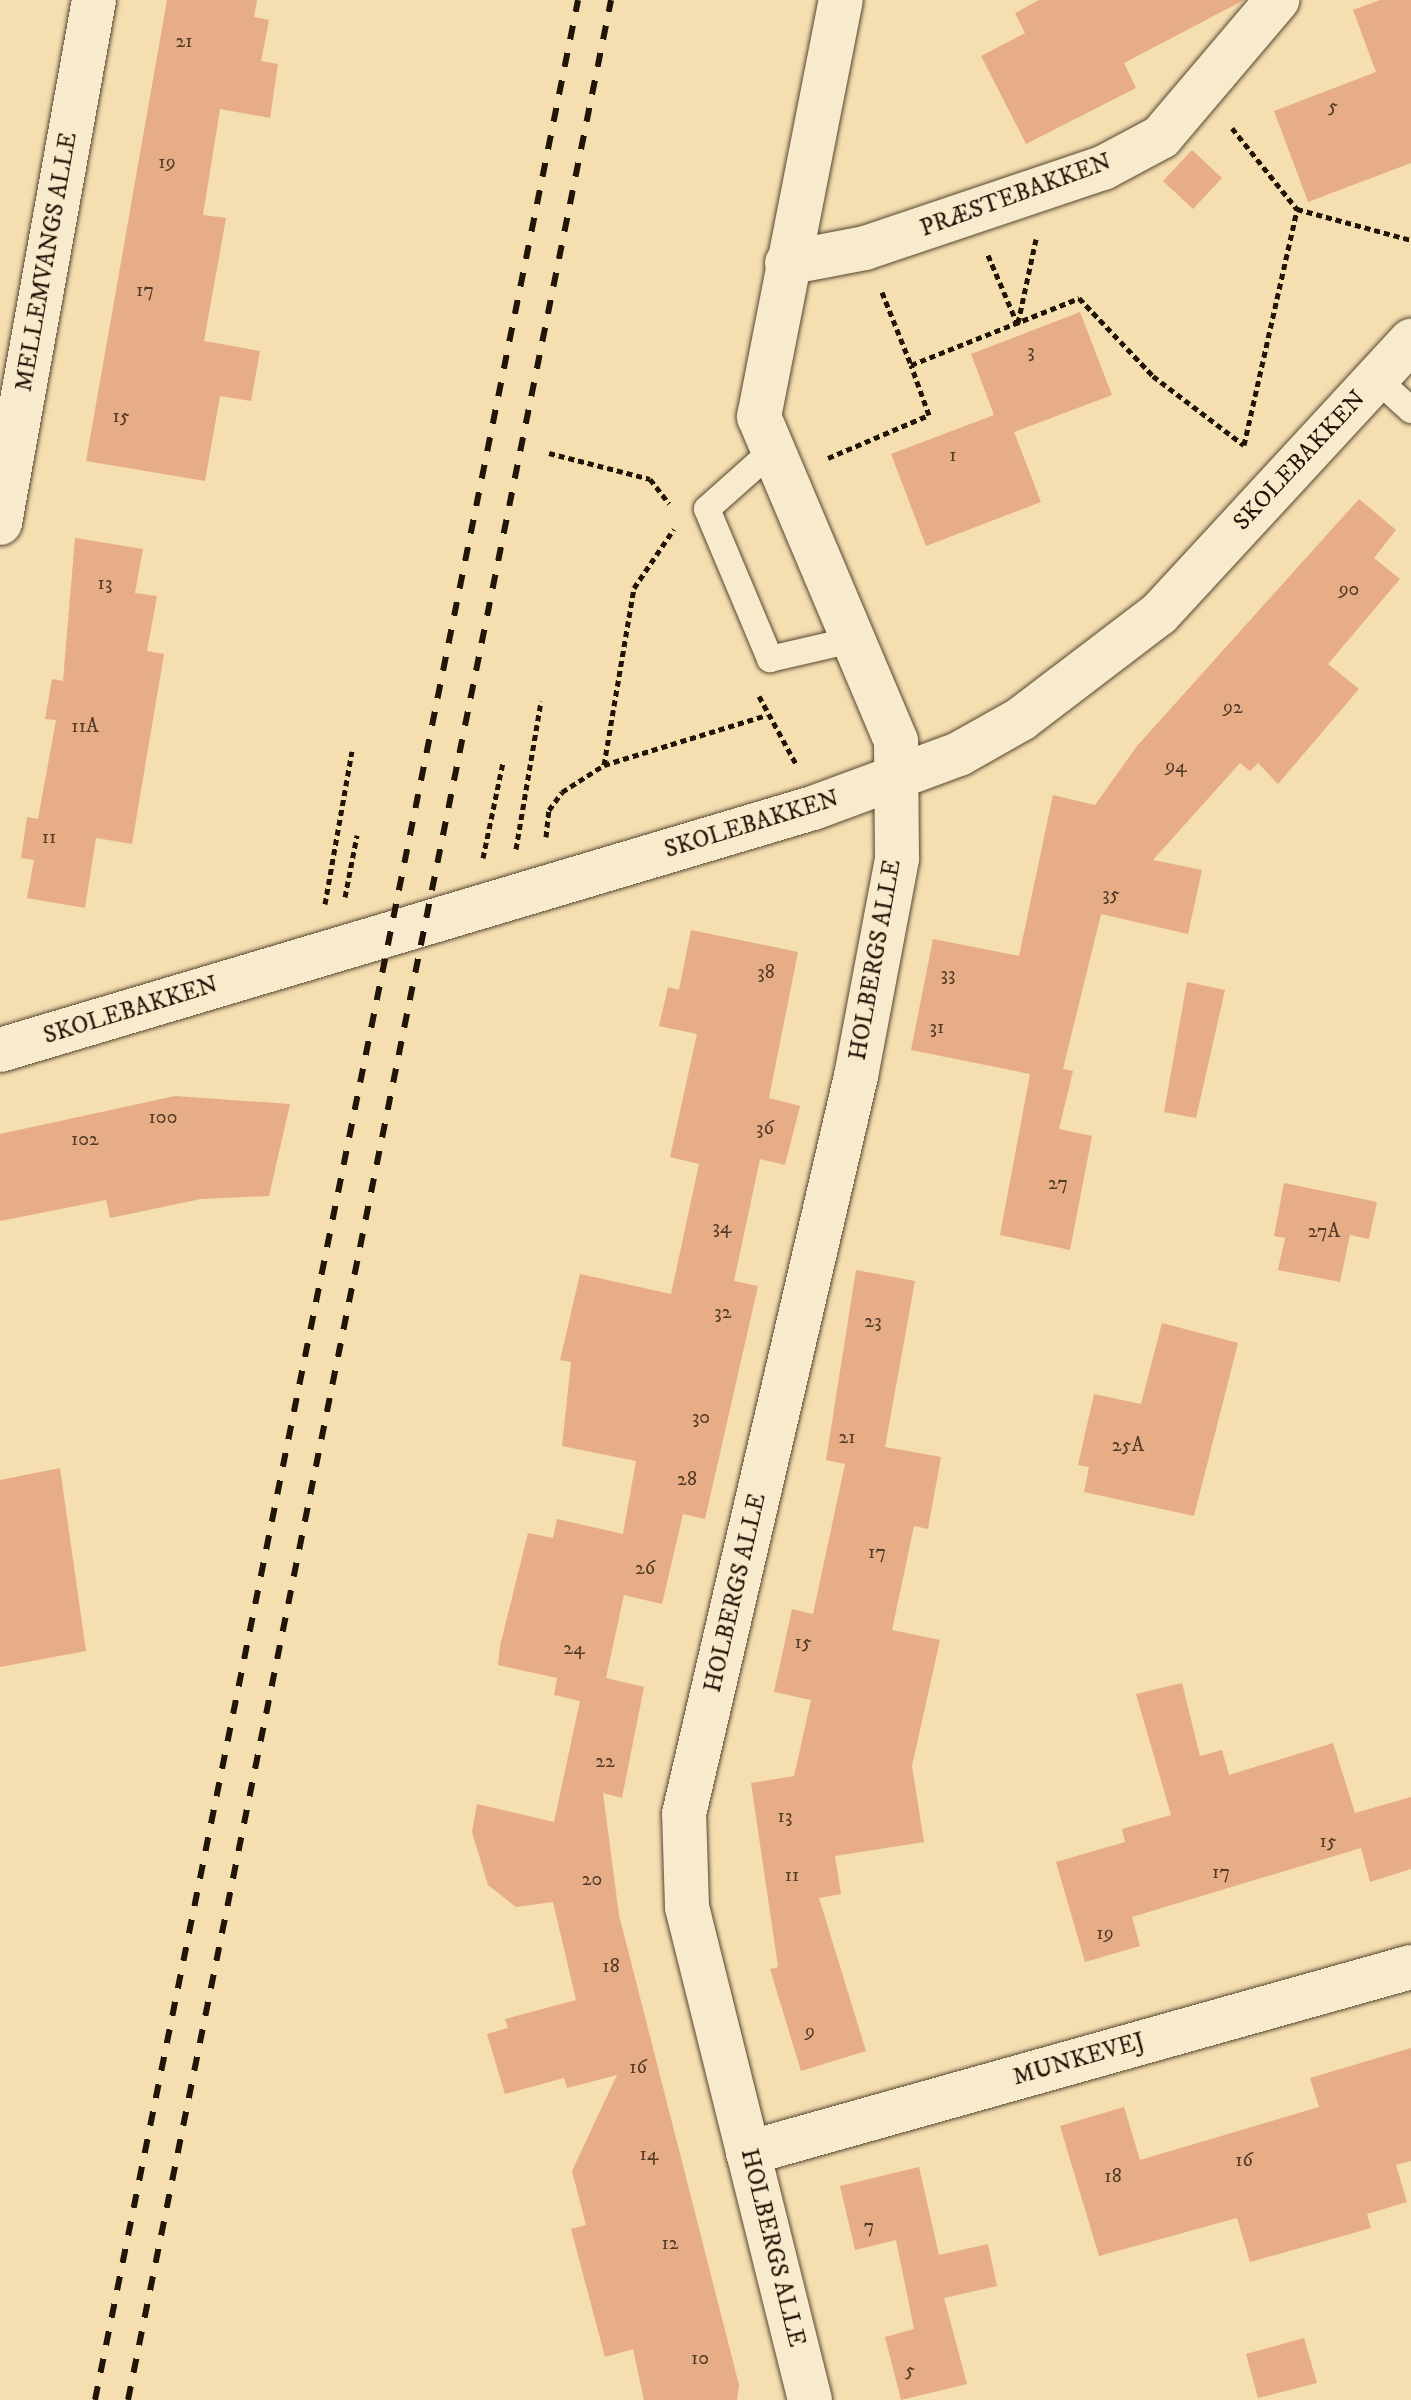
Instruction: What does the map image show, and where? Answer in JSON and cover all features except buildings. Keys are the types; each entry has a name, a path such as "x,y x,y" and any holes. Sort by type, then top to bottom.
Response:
{"street":[{"name":"MELLEMVANGS ALLE","path":"0,523 4,474 94,0"},
{"path":"841,0 759,417 896,741 894,781"},
{"name":"PRÆSTEBAKKEN","path":"787,263 865,248 971,213 1047,187 1161,137 1277,0"},
{"name":"SKOLEBAKKEN","path":"0,1050 894,781 1021,719 1159,614 1411,341"},
{"name":"HOLBERGS ALLE","path":"810,2400 687,1907 684,1814 856,1076 897,858 894,781"},
{"name":"MUNKEVEJ","path":"748,2153 1411,1967"}],"lane":[{"name":"SKOLEBAKKEN","path":"1377,379 1411,410"},
{"path":"777,464 707,509 770,659 852,640"}],"path":[{"path":"1202,89 1297,209 1411,240"},
{"path":"1017,324 1047,187"},
{"path":"911,365 1079,298 1153,376 1244,445 1297,209"},
{"path":"971,213 1017,324"},
{"path":"777,464 929,415 865,248"},
{"path":"549,453 634,475"},
{"path":"604,765 634,588 682,518"},
{"path":"521,819 541,701"},
{"path":"549,810 562,792 604,765 767,715"},
{"path":"329,882 352,751"},
{"path":"474,908 503,762"},
{"path":"352,859 357,835"}],"railway":[{"path":"95,2400 578,0"},
{"path":"128,2400 611,0"}]}
